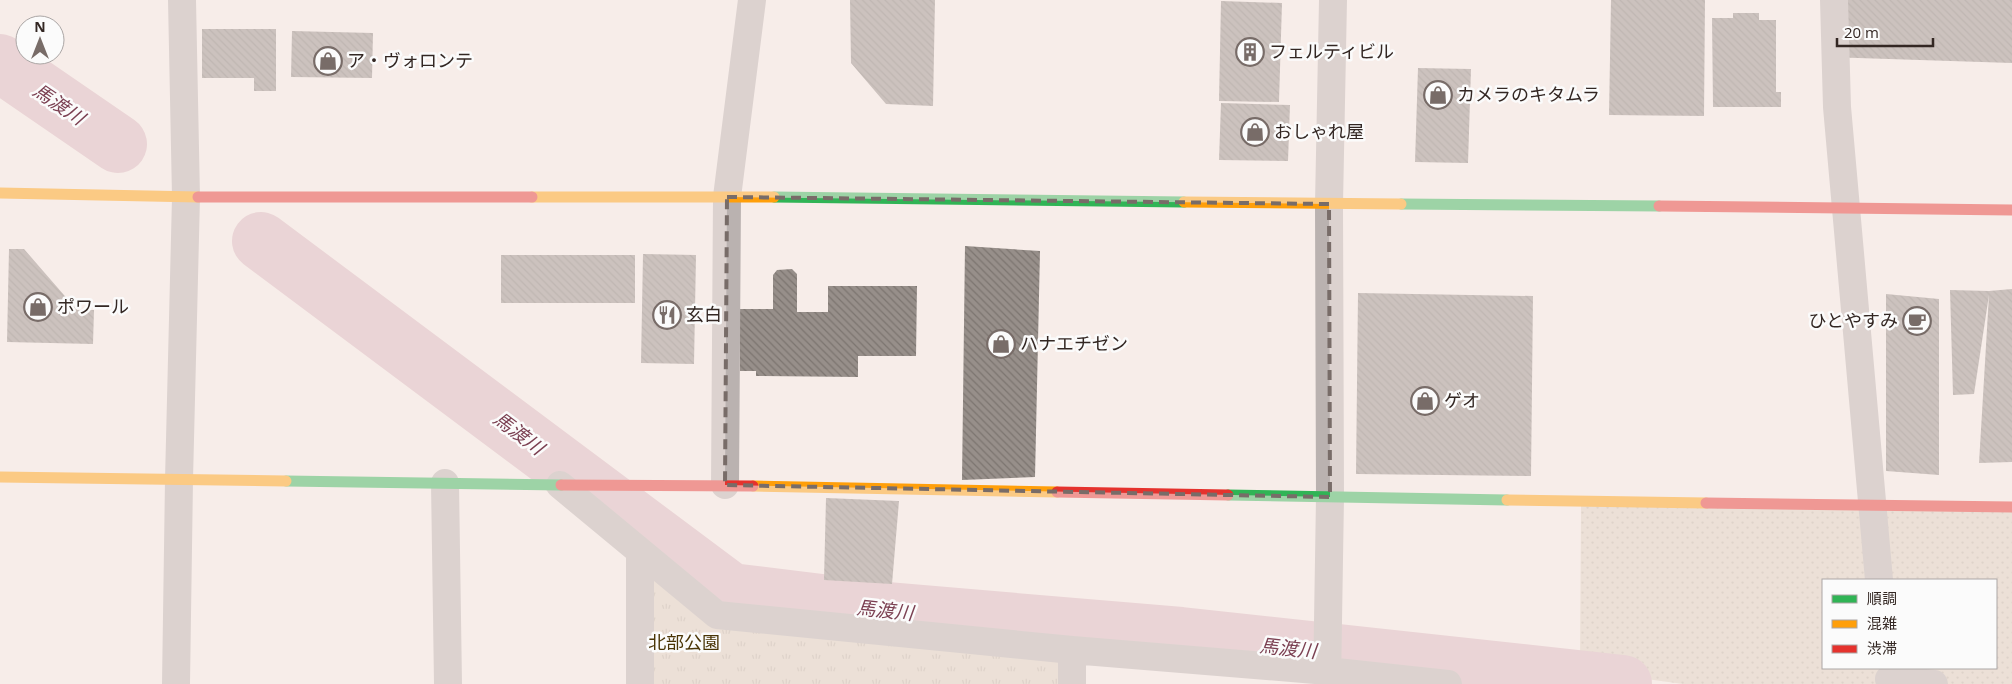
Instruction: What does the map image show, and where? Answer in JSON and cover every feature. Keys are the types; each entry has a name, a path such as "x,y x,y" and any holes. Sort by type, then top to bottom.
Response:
{"street":[{"path":"176,684 186,197 182,0"},
{"path":"725,485 727,197 752,0"},
{"path":"1327,678 1330,497 1329,204 1332,0"},
{"path":"1834,0 1837,107 1879,579"},
{"path":"0,193 186,197 727,197 2012,210"},
{"path":"0,477 560,485 725,485 1330,497 2012,507"},
{"path":"445,483 448,684"},
{"path":"560,485 717,615 1072,650 1327,678 1448,684"},
{"path":"640,552 640,684"},
{"path":"1072,650 1072,684"},
{"path":"1888,677 1934,684"}],"highlighted area":[{"path":"727,197 1329,204 1330,497 725,485"}],"green space":[{"path":"1581,505 2012,509 2012,684 1934,684 1894,669 1997,669 1997,579 1822,579 1822,669 1887,669 1889,684 1683,684 1580,670"},
{"name":"北部公園","path":"643,558 717,617 1067,655 1067,684 642,684"}],"building":[{"path":"850,0 935,0 933,106 886,104 851,63"},
{"path":"1611,0 1705,0 1704,116 1609,115"},
{"path":"1828,0 2012,0 2012,63 1827,57"},
{"name":"フェルティビル","path":"1221,1 1282,3 1279,102 1219,101"},
{"path":"1733,13 1759,13 1759,20 1776,20 1776,92 1781,92 1781,107 1713,107 1712,18 1733,18"},
{"path":"202,29 276,29 276,91 254,91 254,78 202,78"},
{"path":"292,31 373,33 372,78 291,77"},
{"path":"1418,68 1471,69 1468,163 1415,162"},
{"name":"おしゃれ屋","path":"1221,103 1290,105 1288,161 1219,160"},
{"path":"965,246 1040,251 1035,477 962,480"},
{"path":"9,249 24,249 77,310 94,310 93,344 7,342"},
{"path":"643,254 696,255 694,364 641,363"},
{"path":"501,255 635,255 635,303 501,303"},
{"path":"792,269 797,274 797,312 828,312 828,286 917,286 916,356 858,356 858,377 756,376 756,371 740,371 740,309 773,309 773,275 777,270"},
{"path":"2012,289 2012,462 1979,463 1989,295 1974,394 1953,395 1950,290 1989,291"},
{"path":"1358,293 1533,296 1531,476 1356,474"},
{"path":"1886,294 1939,299 1939,475 1886,471"},
{"path":"826,498 899,501 892,584 824,580"}],"waterway":[{"name":"馬渡川","path":"0,63 118,144"},
{"name":"馬渡川","path":"261,241 731,592 886,611 1181,636 1623,684"}],"traffic: fast":[{"path":"774,197 1184,202"},
{"path":"1401,204 1659,206"},
{"path":"286,481 561,485"},
{"path":"1228,495 1507,500"}],"traffic: slow":[{"path":"0,193 198,197"},
{"path":"532,197 774,197"},
{"path":"1184,202 1401,204"},
{"path":"0,477 286,481"},
{"path":"753,486 1057,492"},
{"path":"1507,500 1706,503"}],"traffic: jam":[{"path":"198,197 532,197"},
{"path":"1659,206 2012,210"},
{"path":"561,485 753,486"},
{"path":"1057,492 1228,495"},
{"path":"1706,503 2012,507"}],"place":[{"name":"フェルティビル","path":"1250,52"},
{"name":"ア・ヴォロンテ","path":"328,61"},
{"name":"カメラのキタムラ","path":"1438,95"},
{"name":"おしゃれ屋","path":"1255,132"},
{"name":"ポワール","path":"38,307"},
{"name":"玄白","path":"667,315"},
{"name":"ひとやすみ","path":"1917,321"},
{"name":"ハナエチゼン","path":"1001,344"},
{"name":"ゲオ","path":"1425,401"}]}
